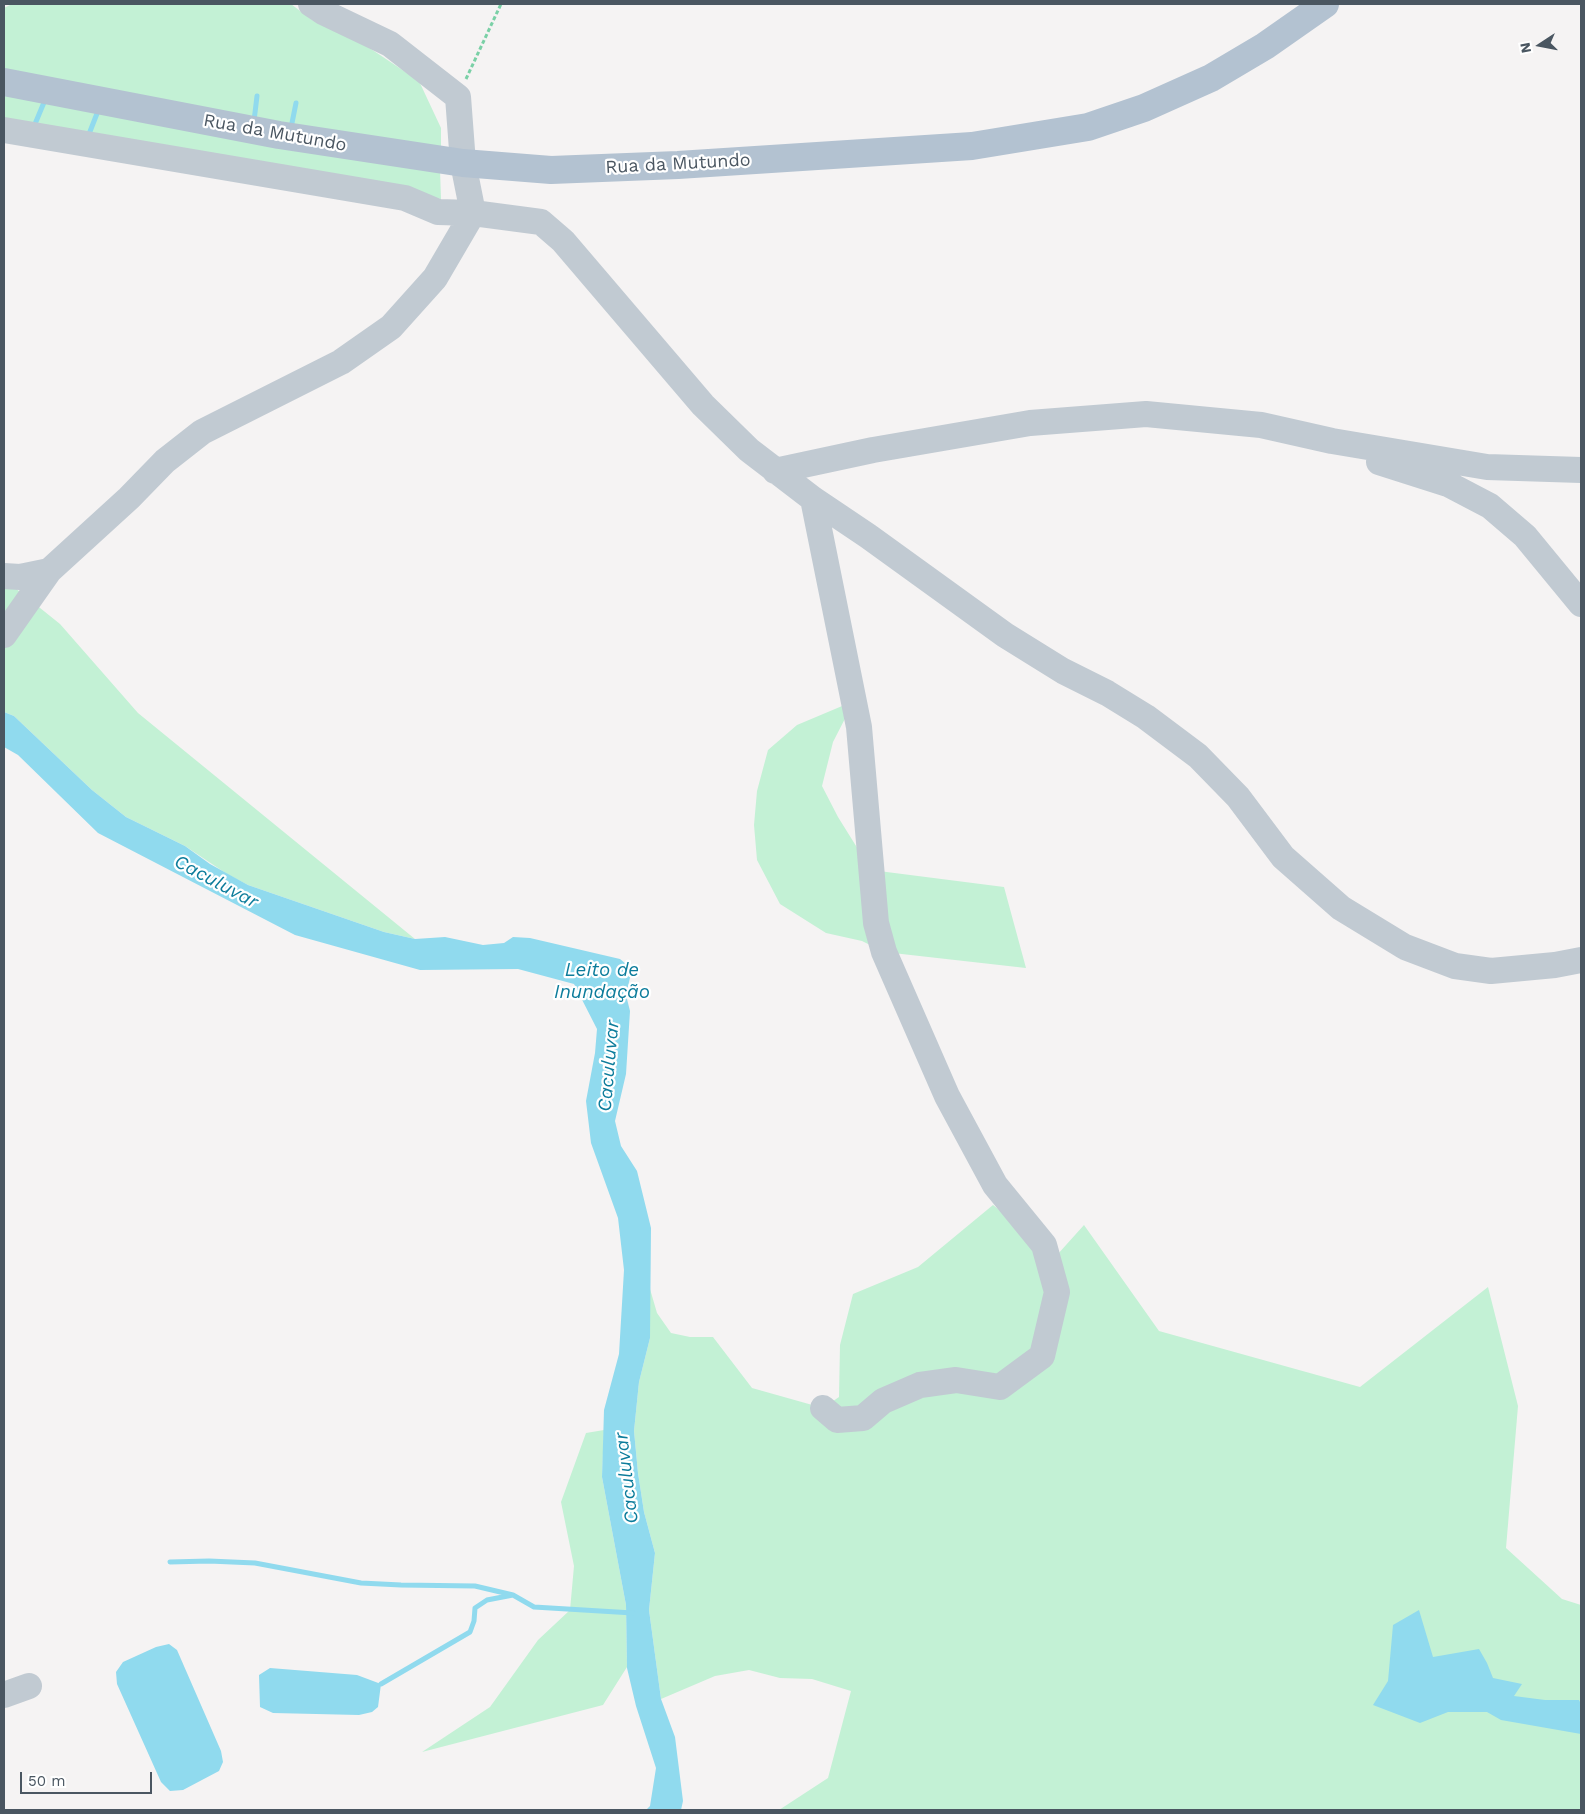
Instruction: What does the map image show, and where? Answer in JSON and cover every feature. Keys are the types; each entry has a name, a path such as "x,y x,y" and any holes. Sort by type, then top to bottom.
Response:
{"main road":[{"name":"Rua da Mutundo","path":"4,82 279,135 464,163 551,170 678,164 972,146 1078,129 1144,108 1211,78 1265,46 1325,4"}],"street":[{"path":"4,635 49,571 129,498 165,461 202,432 341,362 390,327 435,278 473,213 464,163 458,97 390,44 323,12 311,4"},
{"path":"4,130 405,198 438,212 473,213 540,222 563,241 703,406 749,450 813,499 868,536 1005,635 1063,672 1107,693 1146,717 1198,756 1238,797 1283,857 1341,908 1405,947 1455,966 1491,971 1555,965 1581,960"},
{"path":"775,471 873,450 1030,423 1146,414 1261,425 1332,441 1487,467 1581,470"},
{"path":"1332,441 1386,464 1448,484 1490,506 1525,536 1581,604"},
{"path":"813,499 859,727 876,923 884,952 947,1096 994,1185 1044,1245 1057,1292 1042,1356 1000,1387 956,1380 920,1385 883,1402 863,1418 836,1420 823,1408"},
{"path":"4,576 20,577 49,571"},
{"path":"4,1695 29,1686"}],"path":[{"path":"458,97 501,4"}],"green space":[{"path":"12,4 291,4 312,20 365,45 419,81 441,128 441,150 4,73 4,8"},
{"path":"4,93 440,169 441,199 364,183 4,118"},
{"path":"4,579 60,624 138,713 415,939 384,932 248,885 227,874 185,846 126,817 92,790 14,716 4,712"},
{"path":"854,701 833,742 822,786 838,817 871,870 1004,887 1026,968 884,952 862,941 826,933 780,904 757,860 754,825 757,791 768,750 797,725"},
{"path":"993,1205 1057,1255 1084,1225 1159,1331 1360,1387 1488,1287 1518,1406 1506,1548 1562,1599 1581,1605 1581,1810 779,1810 828,1778 851,1691 812,1679 780,1678 749,1670 715,1676 661,1699 649,1610 655,1553 644,1512 634,1431 639,1382 650,1338 650,1289 657,1313 671,1333 690,1337 713,1337 752,1388 823,1408 839,1397 840,1345 853,1294 918,1267"},
{"path":"604,1430 602,1477 626,1605 627,1667 603,1705 422,1752 490,1707 538,1640 570,1610 574,1566 561,1502 586,1433"}],"water":[{"name":"Leito de Inundação","path":"4,712 14,716 92,790 126,817 185,846 210,864 248,885 384,932 415,939 445,937 483,945 504,943 513,937 530,938 620,959 632,969 626,995 630,1011 626,1074 615,1121 621,1146 637,1171 651,1228 650,1338 639,1382 634,1431 644,1512 655,1553 649,1610 661,1699 675,1737 683,1801 681,1810 646,1810 650,1806 656,1768 636,1706 627,1668 626,1605 602,1477 604,1410 619,1354 624,1270 618,1218 591,1143 586,1101 595,1053 597,1029 574,984 518,969 420,970 295,935 98,833 18,755 4,747"},
{"path":"1419,1610 1433,1657 1479,1649 1493,1678 1522,1684 1514,1696 1545,1700 1579,1700 1581,1704 1581,1734 1501,1720 1487,1712 1448,1712 1420,1723 1373,1705 1388,1681 1393,1625"},
{"path":"169,1644 177,1650 221,1751 223,1762 219,1771 183,1790 170,1791 161,1782 117,1684 116,1672 123,1662 156,1647"},
{"path":"270,1668 357,1675 381,1684 378,1707 372,1712 359,1715 273,1713 260,1707 259,1675"}],"waterway":[{"path":"254,121 257,96"},
{"path":"35,124 45,100"},
{"path":"291,128 296,103"},
{"path":"89,134 98,111"},
{"path":"170,1562 255,1563 361,1583 475,1586 513,1595 487,1600 475,1608 474,1621 470,1632 381,1684"},
{"path":"513,1595 534,1607 633,1613"}],"water label":[{"name":"Caculuvar","path":"216,882"},
{"name":"Caculuvar","path":"609,1066"},
{"name":"Caculuvar","path":"627,1478"}]}
